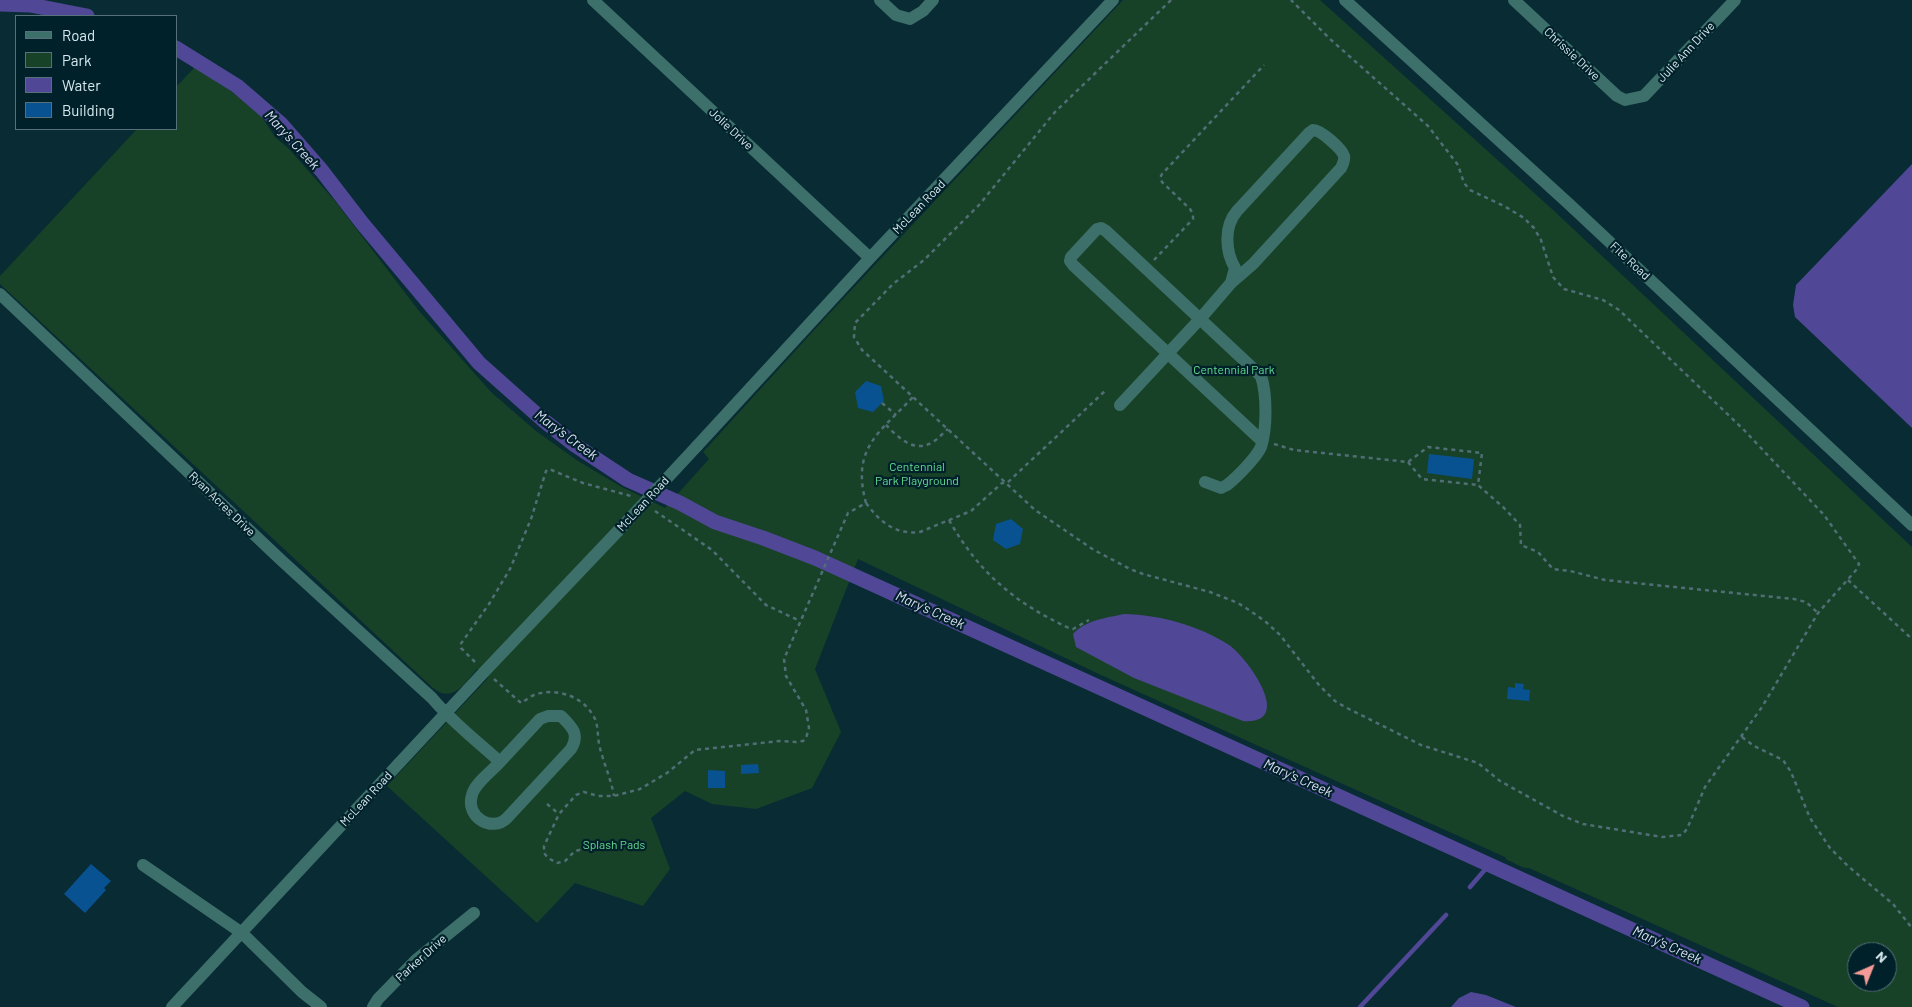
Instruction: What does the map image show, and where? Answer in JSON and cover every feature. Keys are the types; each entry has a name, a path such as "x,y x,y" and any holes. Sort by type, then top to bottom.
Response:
{"street":[{"name":"Jolie Drive","path":"593,0 870,258"},
{"path":"880,0 896,15 910,19 924,11 933,0"},
{"name":"McLean Road","path":"172,1007 1113,0"},
{"name":"Fite Road","path":"1345,0 1569,204 1912,526"},
{"name":"Chrissie Drive","path":"1514,0 1617,96 1625,100 1634,99"},
{"name":"Julie Ann Drive","path":"1634,99 1644,96 1735,0"},
{"path":"1120,405 1231,283 1253,264 1341,168 1344,156 1322,133 1313,130 1309,133 1229,222 1228,252 1235,268 1231,283"},
{"path":"1205,482 1221,488 1227,485 1255,456 1260,448 1262,441 1265,420 1261,376 1102,228 1097,229 1071,257 1072,265 1262,441"},
{"name":"Ryan Acres Drive","path":"0,294 281,560 432,698 445,714 500,762"},
{"path":"548,716 561,716 573,727 576,734 575,742 571,749 502,823 492,825 482,822 473,813 470,803 476,788 500,762 540,719 548,716"},
{"path":"143,865 242,933 302,992 321,1007"},
{"name":"Parker Drive","path":"373,1007 378,999 416,960 474,913"}],"path":[{"path":"1171,0 1055,112 979,205 924,260 893,284 855,323 854,337 862,350 1035,510 1118,563 1143,574 1224,597 1252,612 1280,635 1335,701 1421,745 1478,763 1500,781 1563,816 1583,824 1662,836 1682,835 1687,829 1705,787 1742,737 1818,613 1858,569 1859,564 1824,515 1744,430 1609,302 1564,289 1553,277 1541,240 1534,228 1524,218 1504,206 1470,190 1464,183 1458,165 1428,126 1330,39 1291,0"},
{"path":"1146,269 1193,219 1193,214 1190,210 1162,182 1160,178 1162,174 1264,65"},
{"path":"913,397 875,436 864,456 861,475 866,503 877,518 888,527 911,533 920,532 971,511 1002,483 1007,484 1104,391"},
{"path":"882,403 896,415"},
{"path":"886,425 907,444 919,446 932,443 948,429"},
{"path":"1262,441 1294,450 1408,462 1422,479 1478,485 1520,525 1521,545 1538,552 1553,569 1570,571 1605,580 1794,599 1806,602 1818,613"},
{"path":"1408,462 1428,446 1482,453 1478,485"},
{"path":"588,848 575,850 565,861 557,863 548,858 544,853 544,846 559,814 572,798 580,793 584,792 606,797 630,793 667,773 695,750 780,741 803,741 808,735 809,728 806,710 786,676 784,659 845,520 851,510 866,503"},
{"path":"949,520 960,540 976,561 995,581 1019,601 1069,628 1090,620"},
{"path":"1848,580 1912,639"},
{"path":"1742,737 1754,746 1783,760 1810,818 1830,848 1849,867 1893,904 1912,928"},
{"path":"547,804 559,814"}],"green space":[{"name":"Centennial Park","path":"1123,0 1320,0 1552,209 1912,547 1912,1007 1838,1007 1529,868 1507,860 1505,857 1101,675 858,559 815,669 841,732 812,788 756,809 712,804 685,791 651,818 670,869 643,906 575,883 537,923 387,786 488,678 477,669 453,693 447,694 433,688 0,284 0,276 136,130 178,130 178,85 195,67 231,91 262,117 275,137 289,149 335,201 419,311 491,392 536,431 578,461 620,486 665,508 709,459 703,452 827,316"}],"water":[{"path":"1912,164 1912,428 1795,317 1793,305 1796,285"},
{"path":"1124,614 1151,616 1178,622 1205,632 1229,645 1247,663 1256,676 1267,702 1266,713 1258,719 1243,721 1134,678 1076,647 1073,634 1078,629 1097,620"},
{"path":"1471,992 1486,995 1516,1007 1451,1007 1459,998"}],"building":[{"path":"866,381 881,386 884,401 873,412 858,408 855,392"},
{"path":"1429,454 1474,459 1472,479 1427,473"},
{"path":"1011,519 1023,529 1020,544 1006,549 993,540 996,524"},
{"path":"1515,683 1524,684 1523,689 1530,690 1529,701 1507,699 1508,687 1515,688"},
{"path":"758,764 759,773 741,774 741,765"},
{"path":"708,770 725,771 725,788 708,788"},
{"path":"91,864 111,881 104,888 106,890 85,913 64,894"}],"waterway":[{"name":"Mary's Creek","path":"0,4 30,5 82,15"},
{"name":"Mary's Creek","path":"178,49 237,86 281,124 322,171 362,223 479,363 543,420 575,445 628,480 680,503 715,522 815,558 1802,1007"},
{"path":"1470,887 1489,865"},
{"path":"1360,1007 1446,915"}],"park label":[{"name":"Centennial Park Playground","path":"917,474"},
{"name":"Splash Pads","path":"614,845"}]}
